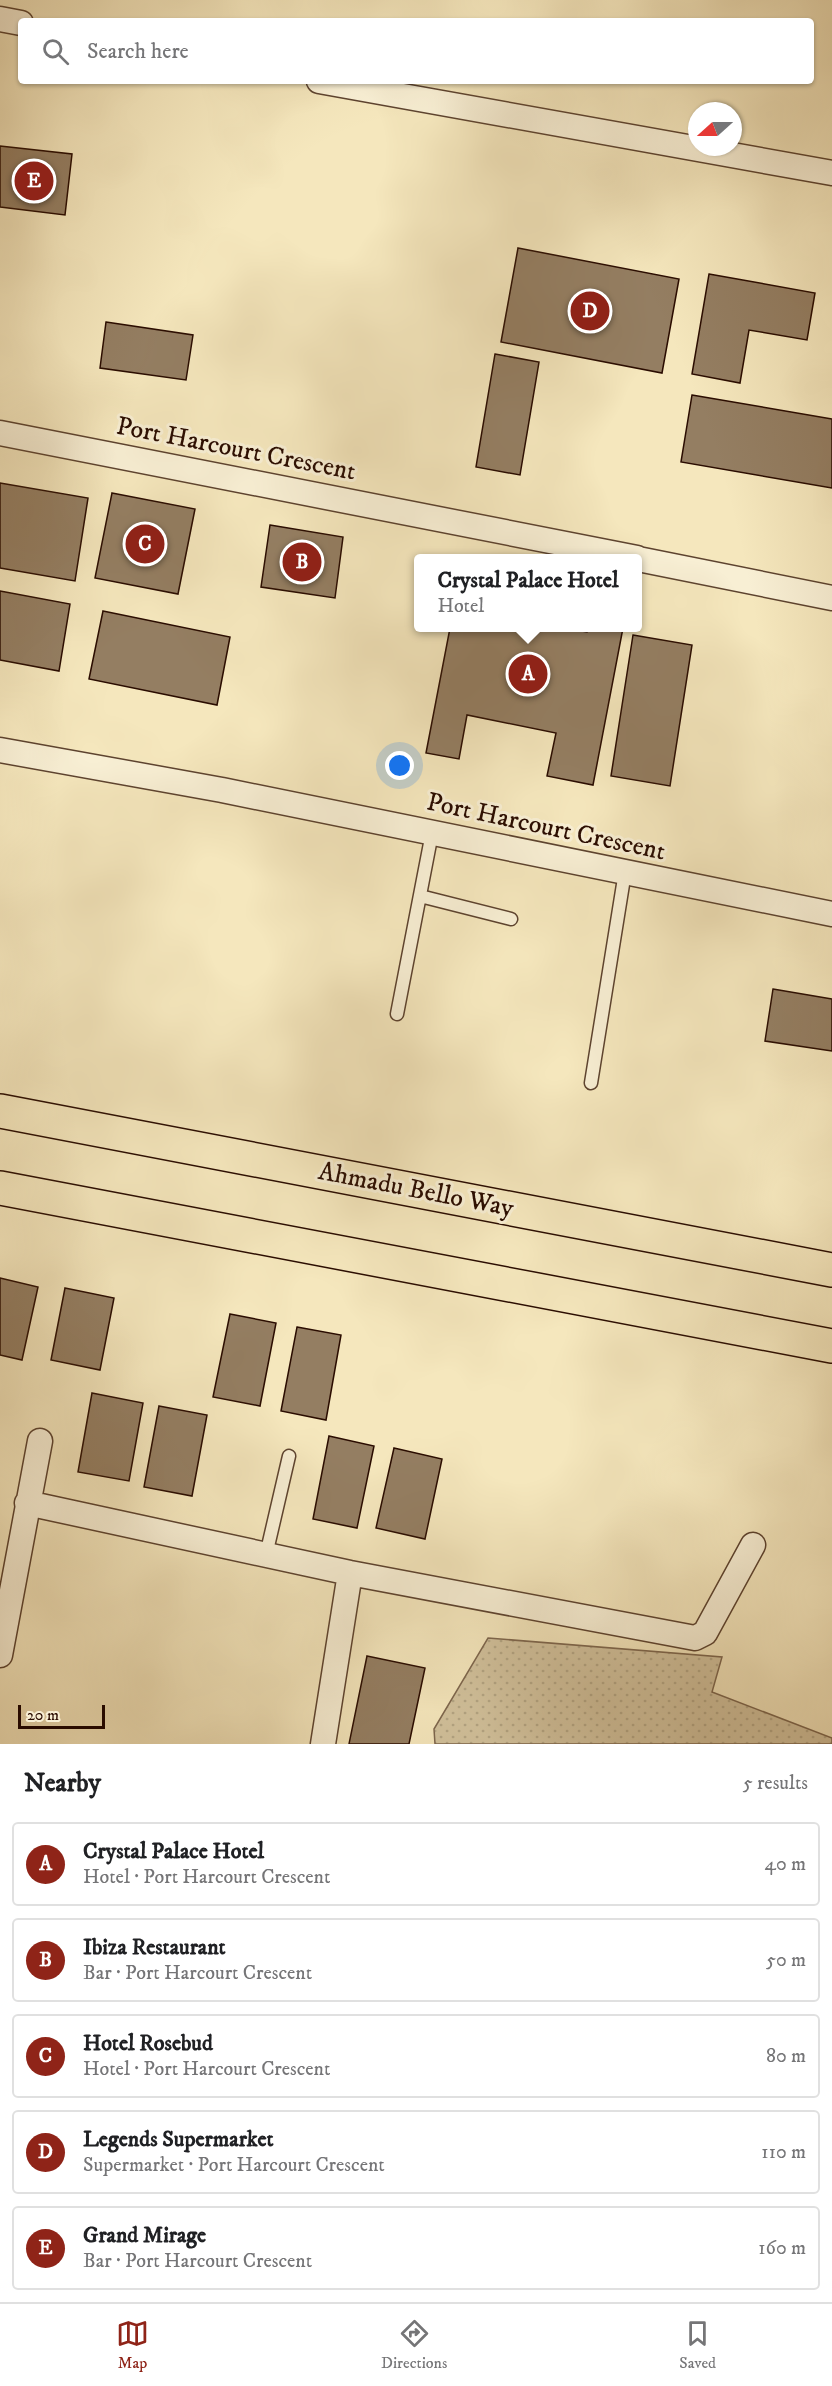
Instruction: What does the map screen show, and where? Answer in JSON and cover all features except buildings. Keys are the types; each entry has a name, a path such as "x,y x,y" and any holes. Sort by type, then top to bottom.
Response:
{"main road":[{"name":"Ahmadu Bello Way","path":"0,1111 832,1270"},
{"path":"0,1188 832,1346"}],"street":[{"path":"0,19 18,22"},
{"path":"336,84 832,173"},
{"name":"Port Harcourt Crescent","path":"0,433 612,554"},
{"name":"Port Harcourt Crescent","path":"642,560 832,598"},
{"name":"Port Harcourt Crescent","path":"0,750 222,790 832,914"},
{"path":"1,1643 40,1441"},
{"path":"27,1503 350,1572 695,1638 705,1633 753,1545"},
{"path":"323,1744 350,1572"}],"lane":[{"path":"397,1014 432,832"},
{"path":"591,1083 625,872"},
{"path":"420,896 511,920"},
{"path":"266,1555 289,1456"}],"shaded area":[{"path":"488,1638 722,1657 712,1692 832,1738 832,1744 435,1744 434,1729"}],"place":[{"name":"Grand Mirage","path":"34,181"},
{"name":"Legends Supermarket","path":"590,311"},
{"name":"Hotel Rosebud","path":"145,544"},
{"name":"Ibiza Restaurant","path":"302,562"},
{"name":"Crystal Palace Hotel","path":"528,674"}]}
